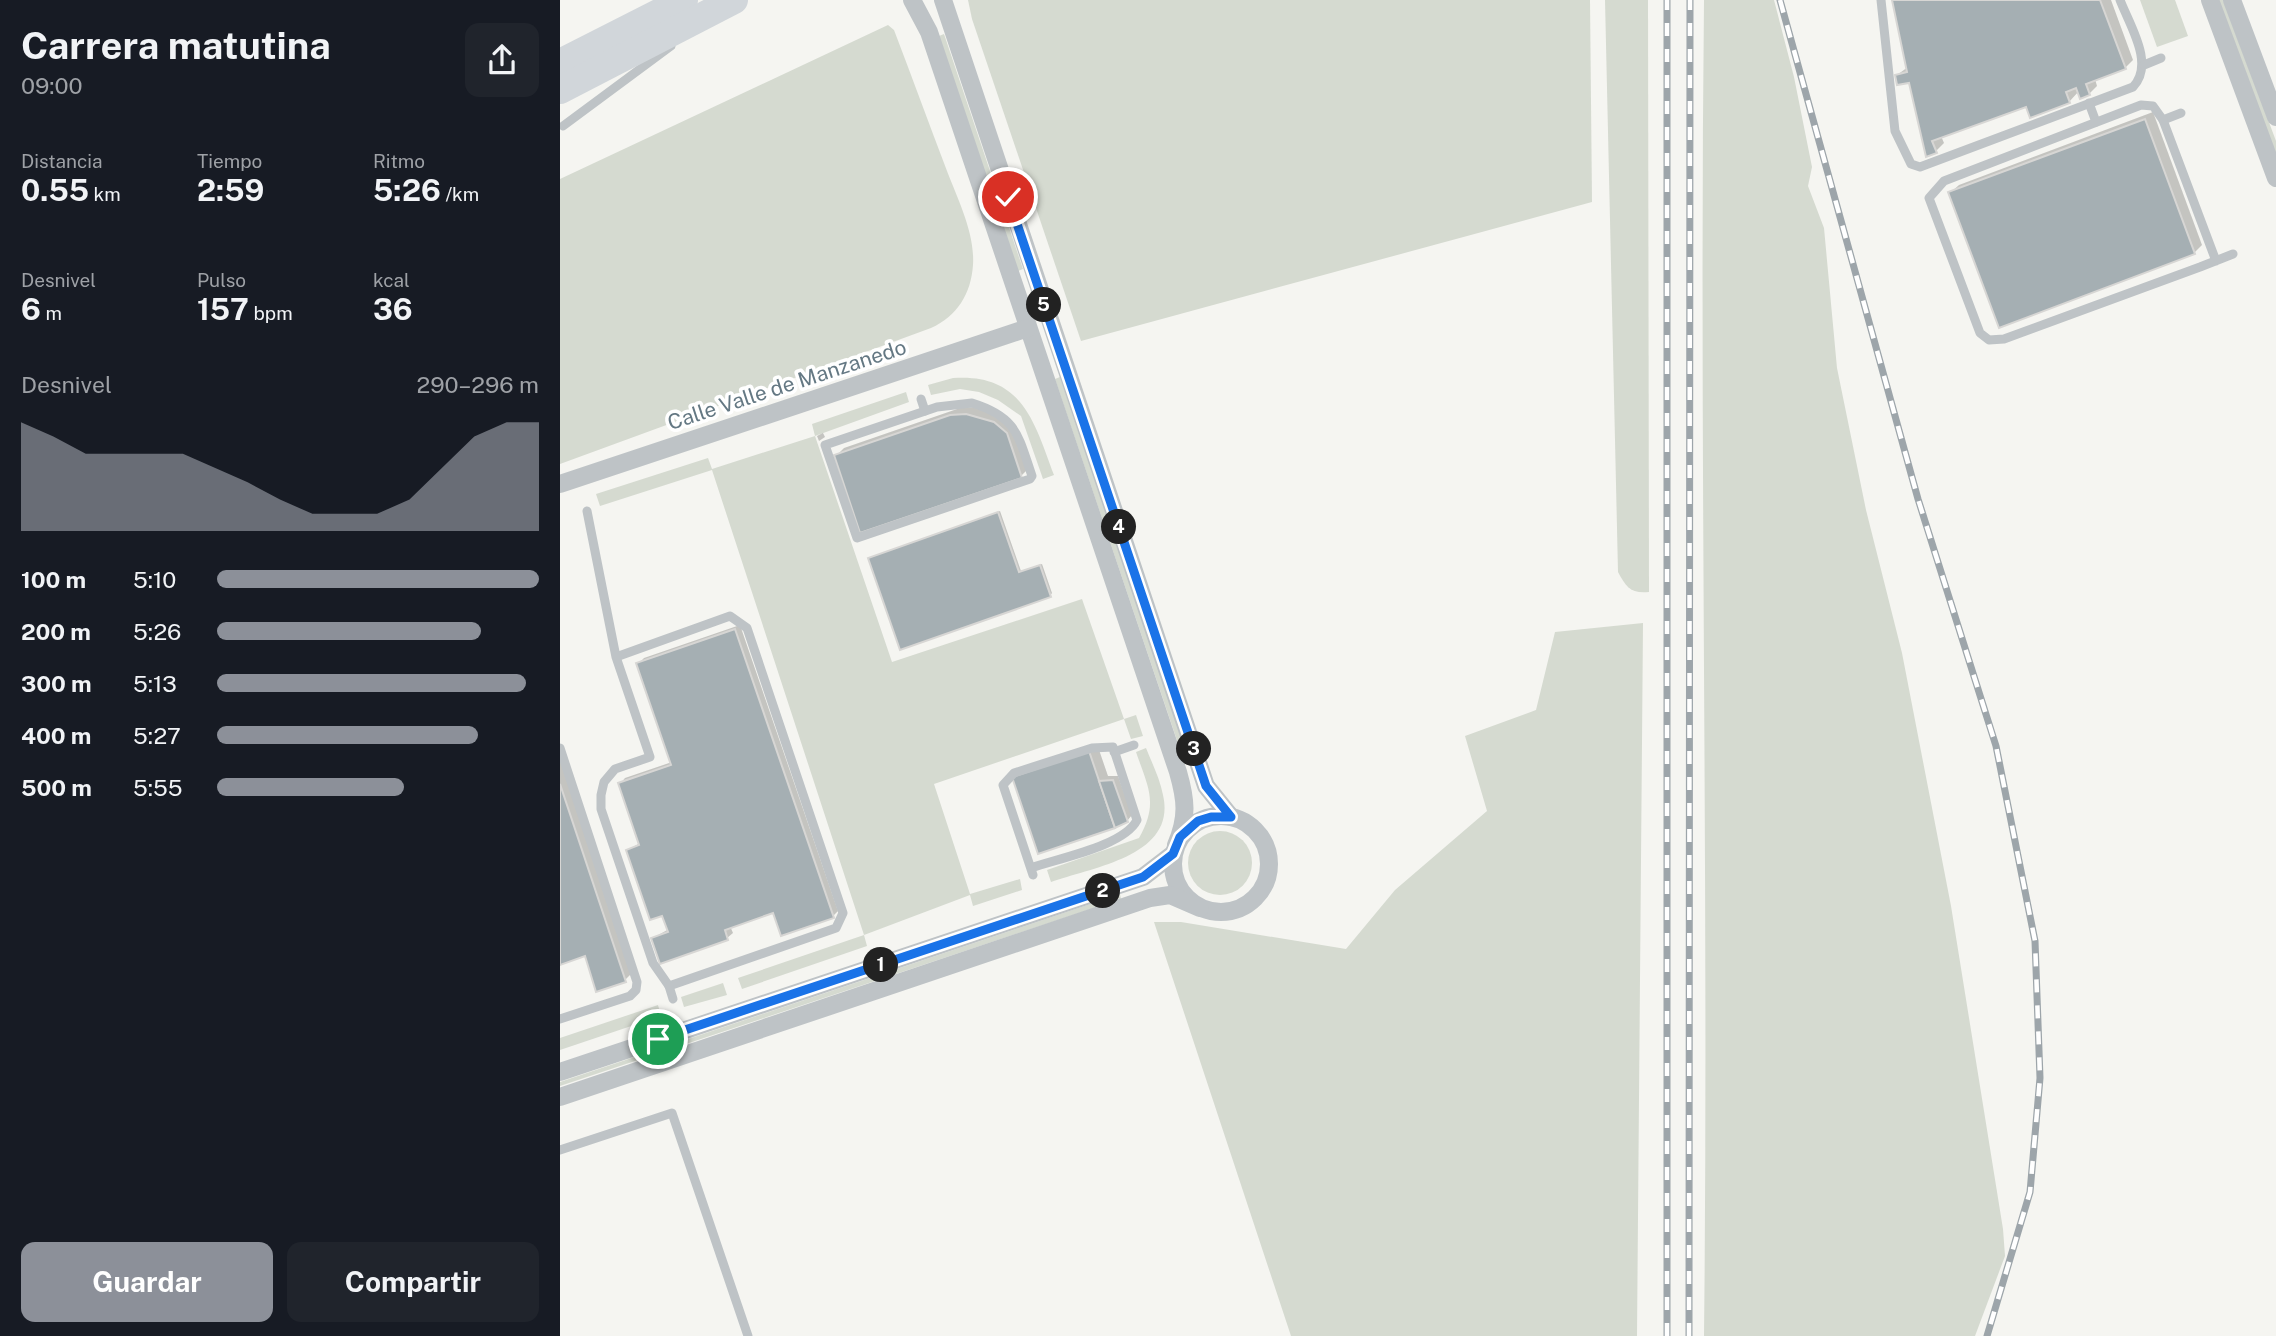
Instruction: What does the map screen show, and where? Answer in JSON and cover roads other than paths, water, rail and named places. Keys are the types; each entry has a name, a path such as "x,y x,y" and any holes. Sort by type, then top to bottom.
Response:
{"main road":[{"path":"560,63 684,0"},
{"path":"560,90 728,3"}],"street":[{"path":"912,0 929,32 1184,792 1186,822 1172,864 1180,890 1200,908"},
{"path":"943,0 1206,786 1231,817"},
{"path":"2210,0 2276,178"},
{"path":"2232,0 2276,117"},
{"name":"Calle Valle de Manzanedo","path":"560,484 1028,328"},
{"path":"560,1072 1132,881 1175,849 1198,821 1211,817 1231,817 1247,823 1261,837 1269,858 1268,877 1256,897 1246,905 1224,912 1200,908 1170,895 1150,898 560,1097"}],"lane":[{"path":"1881,0 1895,131 1911,164 1920,167 2133,87 2142,77 2144,65 2120,0"},
{"path":"563,126 728,3"},
{"path":"2144,65 2161,58"},
{"path":"2089,103 2096,122"},
{"path":"2216,261 2163,120 2153,106 2141,105 1944,181 1928,198 1980,333 1989,340 2004,340 2216,261 2233,254"},
{"path":"2163,120 2181,113"},
{"path":"921,399 925,411"},
{"path":"972,403 1005,417 1016,429 1032,476 1030,479 857,538 825,445 925,411 951,404 972,403"},
{"path":"587,511 616,657 650,757 615,769 604,782 601,809 653,963 669,986 674,999"},
{"path":"616,657 730,616 747,628 843,913 836,928 669,986"},
{"path":"1114,752 1134,746"},
{"path":"1113,747 1114,752 1137,820 1131,830 1121,838 1032,871 1003,785 1006,780 1014,773 1092,748 1113,747"},
{"path":"560,748 637,982 636,990 630,996 560,1019"},
{"path":"560,1150 672,1113 748,1336"}],"railway":[{"path":"1667,0 1667,1336"},
{"path":"1689,1336 1690,0"},
{"path":"1780,0 1918,499 1996,746 2035,941 2040,1078 2030,1192 1987,1336"}]}
